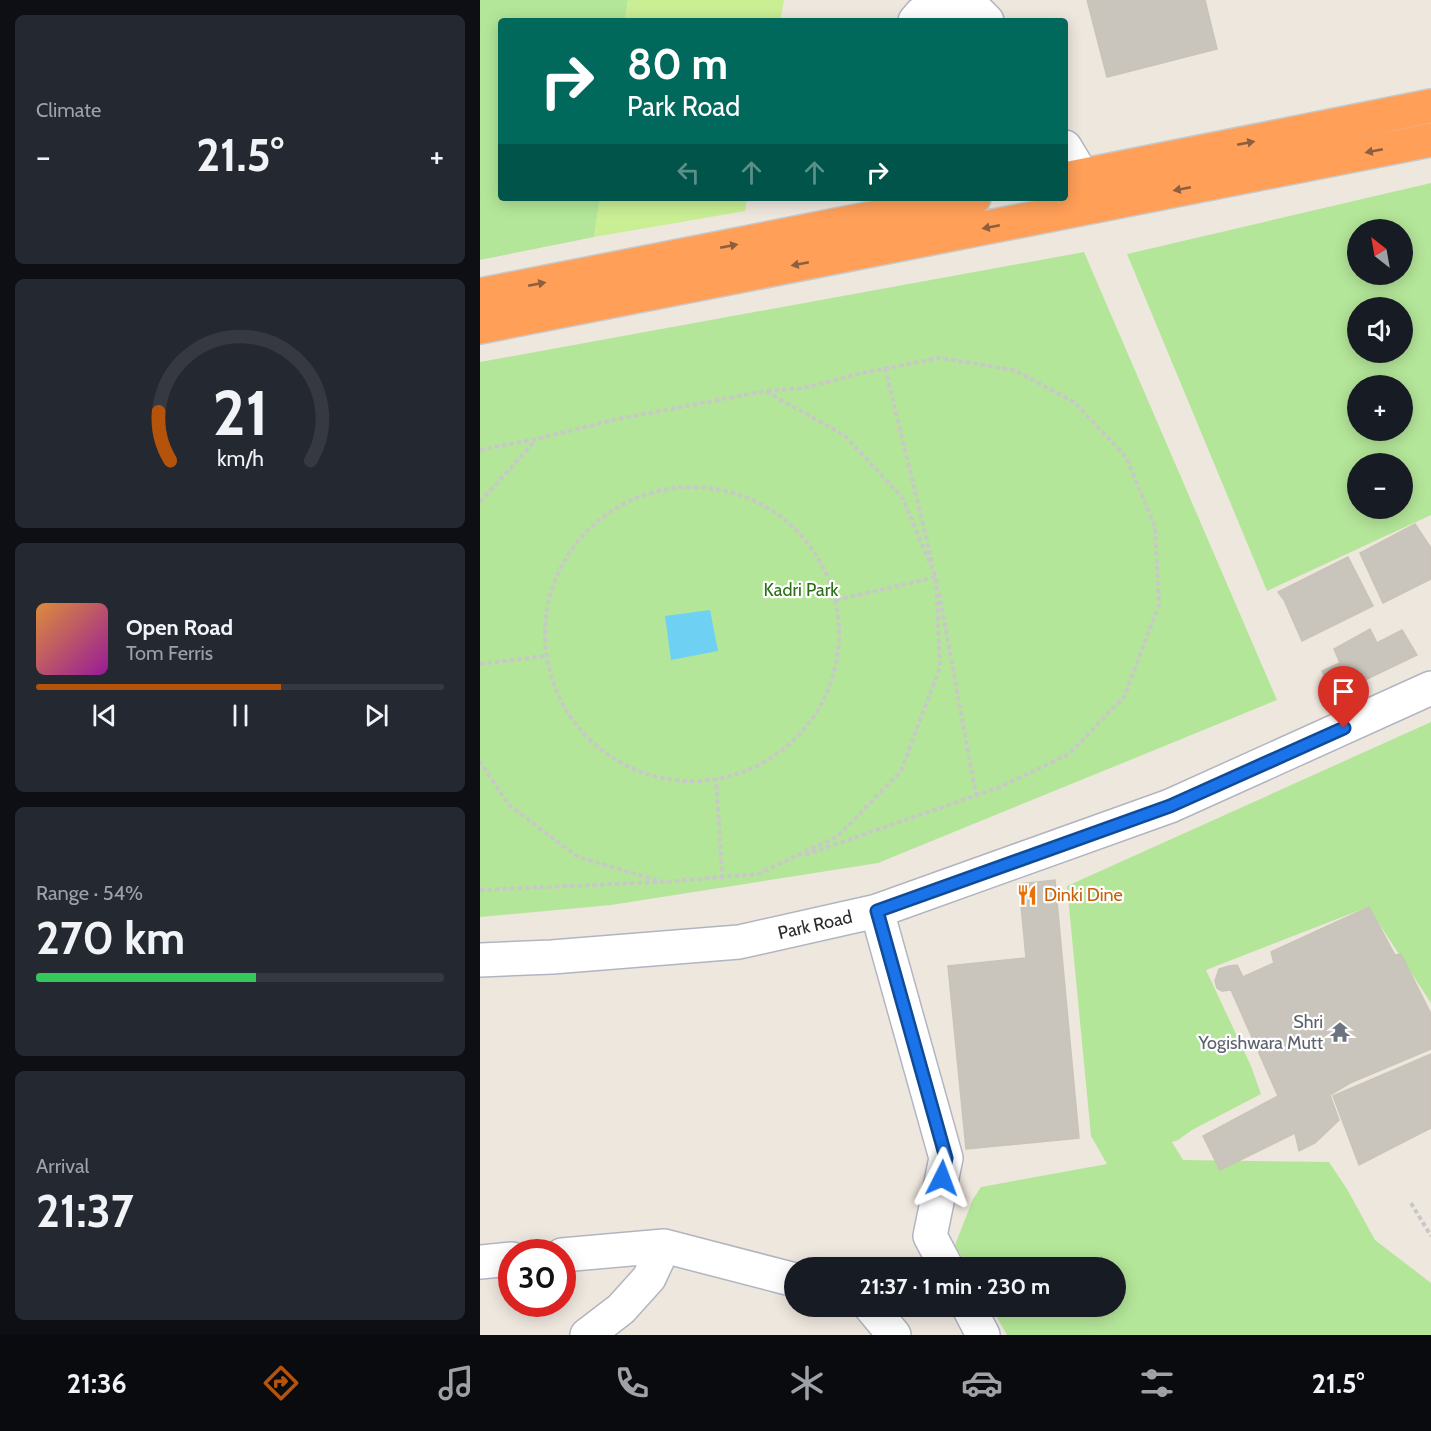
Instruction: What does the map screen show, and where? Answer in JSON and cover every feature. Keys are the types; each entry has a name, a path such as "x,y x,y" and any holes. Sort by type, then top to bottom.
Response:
{"highway":[{"path":"1074,177 1431,106"},
{"path":"480,327 1431,140"},
{"path":"480,295 947,201"}],"street":[{"path":"918,18 921,14 972,6 984,18"},
{"path":"1068,157 1074,177"},
{"name":"Park Road","path":"480,960 552,957 739,942 877,911 1170,806 1431,688"},
{"path":"877,911 946,1158 930,1236 941,1257"},
{"path":"576,1254 663,1246 784,1277"},
{"path":"587,1335 621,1309 649,1278 663,1246"},
{"path":"480,1262 498,1261"},
{"path":"879,1317 894,1335"},
{"path":"974,1317 983,1335"}],"path":[{"path":"480,450 618,419 765,391 804,388 885,368 940,358 1014,370 1074,402 1126,457 1155,527 1159,605 1124,697 1069,754 1000,787 784,862"},
{"path":"885,368 936,577 976,795"},
{"path":"480,890 663,882 758,874 838,836 901,771 940,667 936,577 902,497 844,435 765,391"},
{"path":"480,502 536,439"},
{"path":"691,486 741,494 781,516 817,553 836,600 839,651 814,717 778,754 732,776 674,781 624,766 584,735 555,692 545,656 547,604 566,556 600,518 640,495 691,486"},
{"path":"836,600 936,577"},
{"path":"480,664 545,656"},
{"path":"480,762 509,806 578,857 663,882"},
{"path":"716,777 722,876"},
{"path":"1411,1203 1431,1236"}],"green space":[{"path":"480,0 628,0 625,18 498,18 498,201 600,201 594,237 480,260"},
{"path":"628,0 784,0 781,18 625,18"},
{"path":"1431,183 1431,515 1267,591 1127,254"},
{"path":"600,201 747,201 745,211 594,237"},
{"name":"Kadri Park","path":"1084,252 1277,700 878,863 611,905 480,917 480,362"},
{"path":"1431,722 1431,1003 1368,907 1206,970 1251,1066 1261,1094 1172,1142 1183,1160 1329,1162 1375,1240 1431,1283 1431,1335 1007,1335 997,1317 1126,1317 1126,1257 962,1257 955,1245 973,1199 981,1187 1107,1164 1091,1136 1067,886"}],"water":[{"path":"710,610 718,651 671,660 665,616"}],"building":[{"path":"1087,0 1205,0 1217,49 1107,77"},
{"path":"1415,524 1431,548 1431,579 1383,603 1360,553"},
{"path":"1348,557 1373,606 1302,641 1284,600 1278,592"},
{"path":"1370,629 1377,643 1402,630 1417,655 1334,695 1322,671 1340,663 1334,649"},
{"path":"1055,880 1079,1138 966,1149 948,966 1026,958 1019,884"},
{"name":"Shri Yogishwara Mutt","path":"1369,907 1395,955 1401,954 1431,1014 1431,1049 1350,1083 1330,1095 1339,1120 1315,1143 1299,1151 1295,1133 1220,1170 1203,1136 1278,1096 1231,990 1222,991 1217,988 1215,981 1219,969 1237,965 1243,977 1274,963 1271,952"},
{"name":"Shri Yogishwara Mutt","path":"1431,1054 1431,1128 1359,1165 1333,1096"}],"place":[{"name":"Dinki Dine","path":"1027,895"},
{"name":"Shri Yogishwara Mutt","path":"1340,1032"}],"route":[{"path":"942,1178 946,1158 877,911 1170,806 1344,728"}]}
